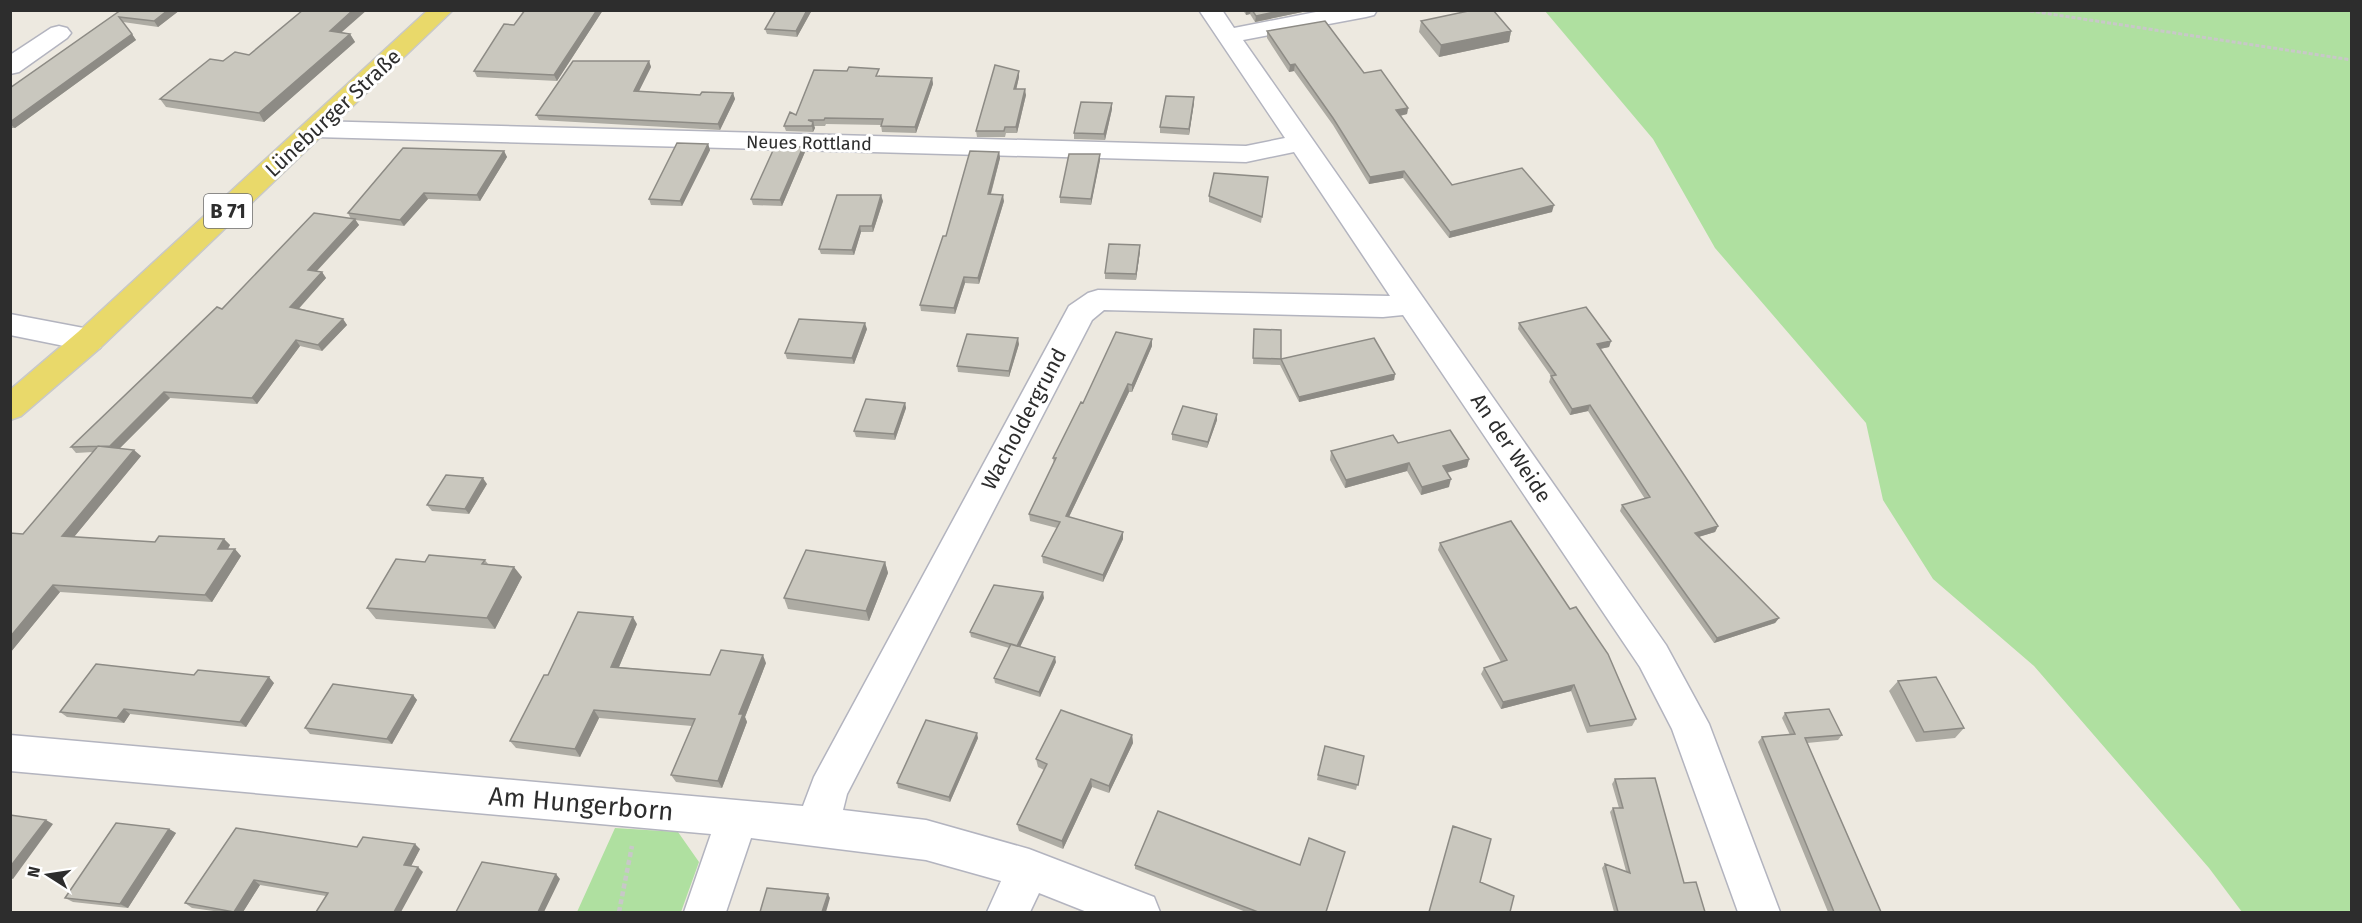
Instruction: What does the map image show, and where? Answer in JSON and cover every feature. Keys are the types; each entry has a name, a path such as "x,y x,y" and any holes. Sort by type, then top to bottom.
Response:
{"main road":[{"name":"Lüneburger Straße","path":"10,408 89,340 442,10"}],"street":[{"path":"1219,23 1366,10"},
{"name":"An der Weide","path":"1219,23 1653,656 1690,724 1759,912"},
{"path":"10,67 59,33"},
{"name":"Neues Rottland","path":"315,129 1246,154 1301,143"},
{"name":"Wacholdergrund","path":"818,826 828,790 1080,313 1098,300 1383,308 1412,304"},
{"path":"10,324 89,340"},
{"name":"Am Hungerborn","path":"10,753 737,817 926,840 1029,869 1139,912"},
{"path":"705,912 737,817"},
{"path":"1008,912 1029,869"}],"path":[{"path":"2024,10 2352,60"},
{"path":"619,912 639,809"}],"green space":[{"path":"1545,11 2351,11 2351,912 2242,912 2209,868 2034,666 1933,579 1883,500 1866,423 1715,248 1653,139"},
{"path":"615,828 678,832 699,862 681,912 577,912"}],"building":[{"path":"121,10 168,10 154,21 119,17 132,34 10,122 10,88"},
{"path":"303,10 353,10 330,31 350,34 259,113 160,99 210,59 223,61 235,52 249,55"},
{"path":"525,10 597,10 554,75 474,71 504,24 514,25"},
{"path":"776,10 807,10 796,31 765,29"},
{"path":"1252,10 1283,10 1256,16"},
{"path":"1473,10 1493,10 1511,31 1441,45 1421,21"},
{"path":"1325,21 1364,73 1381,70 1408,108 1396,110 1452,185 1522,168 1554,205 1450,232 1404,171 1370,177 1295,64 1290,65 1267,31"},
{"path":"573,61 649,61 634,91 700,95 702,92 733,93 718,124 536,115"},
{"path":"995,65 1019,71 1014,89 1025,89 1016,127 1005,127 1004,131 976,131"},
{"path":"849,67 879,69 876,76 932,78 915,127 881,126 883,119 825,118 824,120 808,120 813,122 812,126 784,126 790,112 796,115 814,70 847,71"},
{"path":"1166,96 1194,97 1189,129 1160,127"},
{"path":"1081,102 1112,103 1104,134 1074,133"},
{"path":"677,143 708,144 680,201 649,199"},
{"path":"775,146 803,147 780,200 751,199"},
{"path":"403,148 504,151 477,195 424,193 400,220 348,213"},
{"path":"970,151 999,152 988,194 1003,195 978,278 964,277 954,308 920,305 943,236 946,236"},
{"path":"1069,154 1100,154 1091,199 1060,197"},
{"path":"1214,173 1268,177 1262,217 1209,196"},
{"path":"837,195 881,195 872,226 860,226 852,250 819,249"},
{"path":"314,213 355,219 308,270 322,272 290,307 343,319 318,345 296,340 252,398 164,392 110,446 71,447 217,307 222,309"},
{"path":"1109,244 1140,245 1136,274 1105,273"},
{"path":"1586,307 1611,341 1597,344 1718,526 1695,533 1779,618 1717,638 1622,505 1650,497 1590,405 1572,409 1551,376 1556,375 1519,323"},
{"path":"799,319 865,323 852,358 785,353"},
{"path":"1254,329 1281,330 1281,359 1253,358"},
{"path":"1116,332 1152,339 1132,385 1128,384 1066,516 1123,532 1103,575 1042,556 1060,522 1029,514 1056,458 1053,458 1081,402 1083,403"},
{"path":"967,334 1018,338 1009,371 957,366"},
{"path":"1374,338 1395,374 1299,397 1281,359"},
{"path":"866,399 905,403 894,434 854,431"},
{"path":"1183,406 1217,414 1208,442 1172,434"},
{"path":"1450,430 1469,459 1443,466 1451,479 1422,487 1409,463 1346,480 1331,451 1393,435 1398,443"},
{"path":"98,446 134,450 62,536 155,542 159,536 224,539 218,549 235,549 205,595 53,585 10,637 10,533 23,534"},
{"path":"446,475 483,478 465,509 427,505"},
{"path":"1511,521 1570,609 1576,607 1608,654 1636,719 1590,726 1574,685 1503,702 1484,668 1507,660 1440,543"},
{"path":"806,550 885,562 866,611 784,598"},
{"path":"429,555 485,560 482,564 514,567 487,618 367,608 396,559 425,562"},
{"path":"994,585 1043,592 1017,646 970,632"},
{"path":"578,612 633,617 611,667 710,675 721,650 763,655 739,714 743,714 718,781 671,775 695,719 594,710 575,749 510,741 544,675 548,675"},
{"path":"1011,644 1055,657 1039,692 994,678"},
{"path":"96,664 194,675 198,670 269,677 240,722 124,709 117,718 60,712"},
{"path":"1936,677 1964,728 1924,732 1898,681"},
{"path":"333,684 413,695 387,739 305,728"},
{"path":"1829,709 1842,735 1805,738 1881,912 1834,912 1762,737 1795,734 1785,713"},
{"path":"1061,710 1132,735 1109,786 1091,779 1062,841 1017,824 1047,764 1036,759"},
{"path":"926,720 977,733 949,797 897,783"},
{"path":"1325,746 1364,756 1358,785 1318,775"},
{"path":"1655,778 1684,883 1696,882 1705,912 1618,912 1605,864 1630,873 1613,808 1623,808 1615,779"},
{"path":"1158,811 1300,865 1309,838 1345,852 1326,912 1258,912 1135,865"},
{"path":"10,815 46,820 10,867"},
{"path":"116,823 169,829 120,904 65,898"},
{"path":"1453,826 1491,839 1480,882 1514,896 1510,912 1429,912"},
{"path":"236,828 357,847 363,837 415,844 404,865 418,867 394,912 316,912 328,893 254,880 234,912 185,903"},
{"path":"482,862 556,874 538,912 456,912"},
{"path":"767,888 828,894 822,912 760,912"}]}
